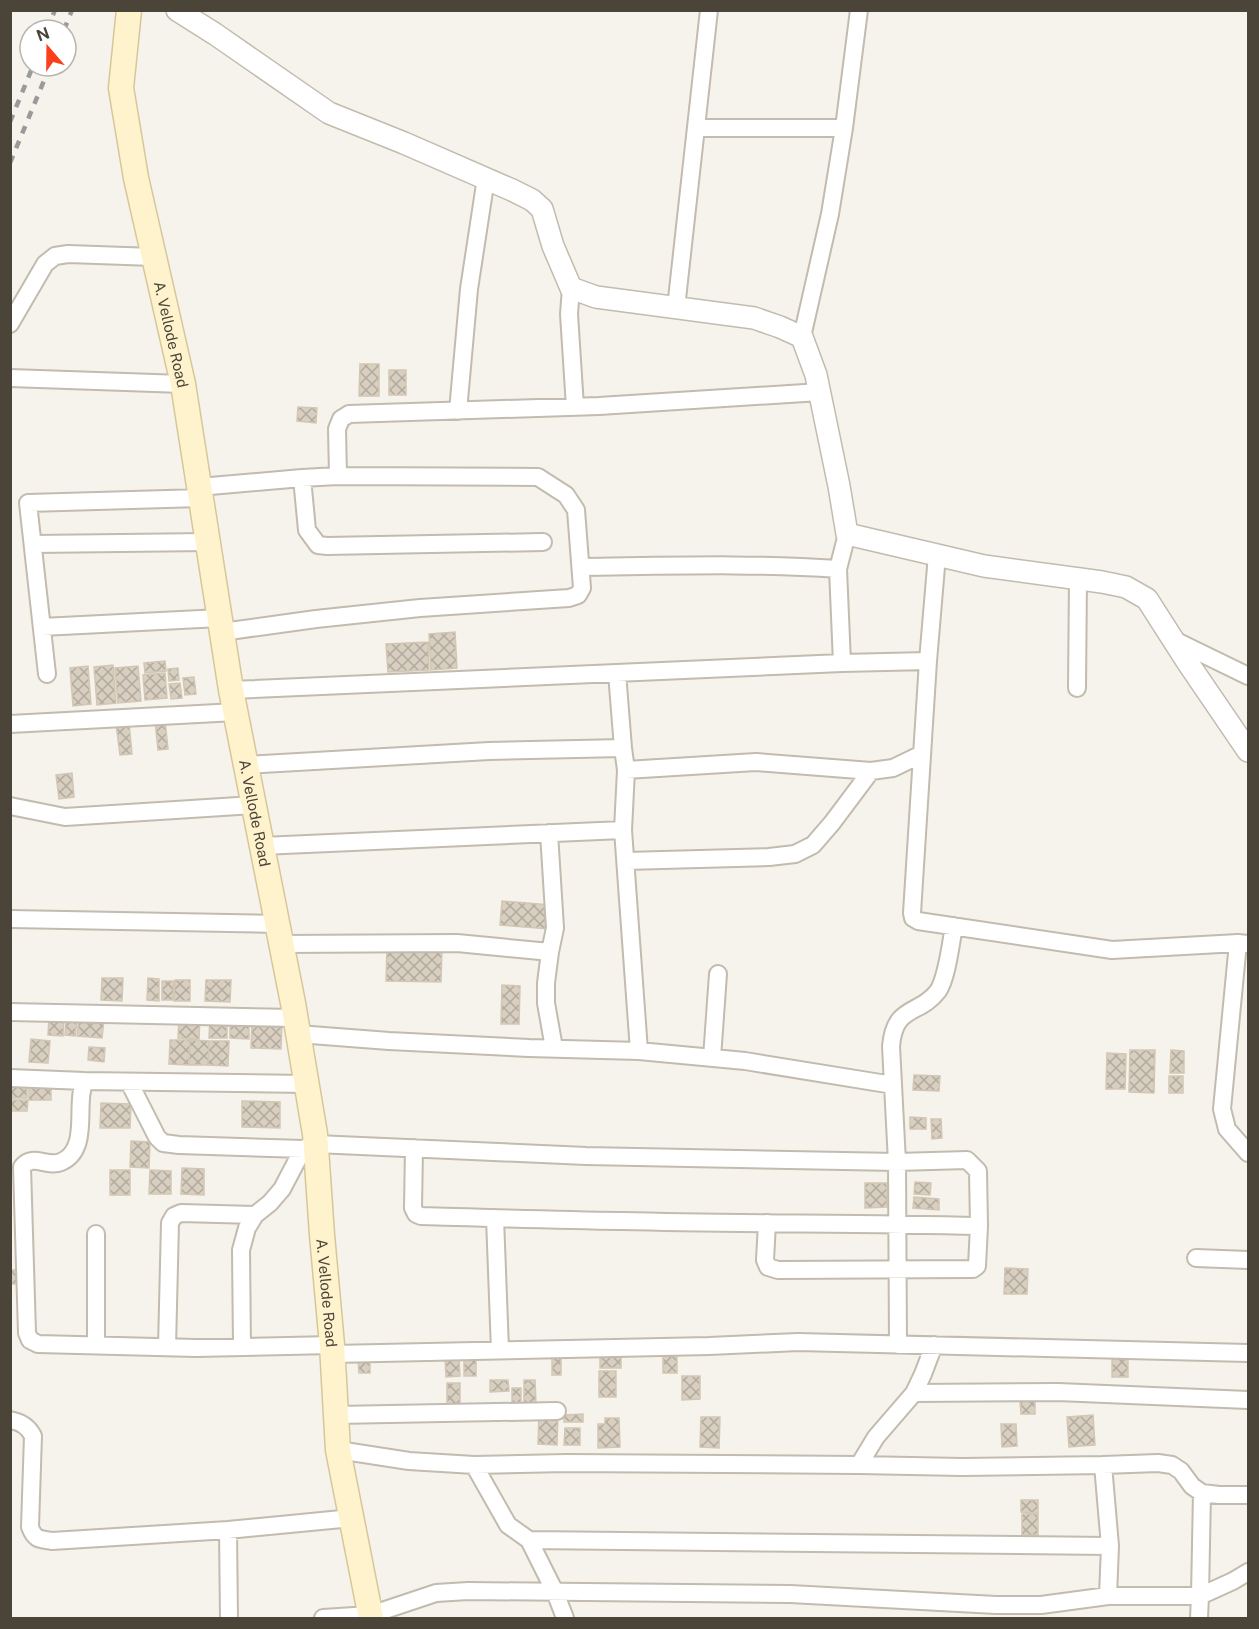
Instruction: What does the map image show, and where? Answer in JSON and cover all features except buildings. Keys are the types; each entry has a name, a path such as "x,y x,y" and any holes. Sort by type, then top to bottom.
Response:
{"main road":[{"name":"A. Vellode Road","path":"129,10 121,88 136,178 183,384 233,701 307,1084 310,1147 333,1350 338,1450 371,1617"}],"street":[{"path":"177,10 329,113 486,178 532,200 542,209 553,246 571,288 569,314 575,407"},
{"path":"676,308 709,10"},
{"path":"842,663 838,569 847,534 820,392 802,337 830,214 844,128 858,10"},
{"path":"697,128 844,128"},
{"path":"458,411 469,289 486,178"},
{"path":"10,324 45,264 55,256 68,254 154,257"},
{"path":"571,288 596,297 754,318 802,337"},
{"path":"10,378 183,384"},
{"path":"338,477 337,429 341,419 349,414 575,407 820,392"},
{"path":"42,627 221,625 569,598 578,595 582,588 576,510 566,495 538,477 302,478 200,492 28,503 47,674"},
{"path":"302,478 307,530 318,544 327,546 543,542"},
{"path":"847,534 984,566 1126,587 1147,599 1248,751"},
{"path":"33,544 208,542"},
{"path":"937,555 928,662 913,918 918,921 1112,950 1244,943 1222,1109 1227,1129 1248,1153"},
{"path":"581,567 688,566 838,569"},
{"path":"1077,688 1078,579"},
{"path":"1172,639 1248,675"},
{"path":"10,724 233,701 617,673 842,663 928,662"},
{"path":"617,673 626,770 623,830 639,1051"},
{"path":"246,765 489,751 623,748"},
{"path":"626,770 756,762 871,771 892,768 922,754"},
{"path":"626,861 769,857 795,854 813,845 871,771"},
{"path":"10,806 65,817 254,805"},
{"path":"262,846 623,830"},
{"path":"549,833 555,928 546,983 546,1003 554,1048"},
{"path":"10,919 458,943 550,952"},
{"path":"898,1345 897,1162 891,1046 894,1028 902,1017 927,1001 939,990 946,969 954,926"},
{"path":"712,1058 718,974"},
{"path":"10,1012 296,1026 390,1041 639,1051 756,1063 893,1085"},
{"path":"10,1078 307,1084"},
{"path":"84,1081 80,1126 76,1148 71,1155 62,1162 56,1163 30,1160 22,1167 27,1333 30,1340 38,1344 333,1350 500,1350 798,1342 1248,1353"},
{"path":"129,1082 157,1137 163,1143 179,1145 414,1148 586,1156 897,1162 967,1160 978,1171 977,1266 973,1269 778,1270 768,1267 765,1260 767,1223"},
{"path":"242,1347 241,1250 246,1228 255,1215 282,1189 310,1147"},
{"path":"414,1148 413,1208 416,1214 421,1216 979,1226"},
{"path":"167,1347 170,1223 174,1216 181,1213 255,1215"},
{"path":"495,1218 500,1350"},
{"path":"96,1234 96,1346"},
{"path":"1196,1258 1248,1260"},
{"path":"859,1465 876,1437 914,1394 934,1345"},
{"path":"914,1394 1058,1392 1248,1400"},
{"path":"336,1415 557,1411"},
{"path":"10,1420 18,1421 28,1427 33,1436 30,1527 37,1539 52,1541 228,1530 352,1518"},
{"path":"338,1450 409,1461 474,1465 566,1463 962,1467 1158,1463 1173,1465 1181,1471 1192,1486 1202,1492 1219,1495 1248,1495"},
{"path":"474,1465 508,1525 529,1540 555,1592 565,1618"},
{"path":"1103,1465 1110,1546 1108,1596"},
{"path":"1199,1618 1202,1492"},
{"path":"228,1530 229,1618"},
{"path":"529,1540 1110,1546"},
{"path":"323,1618 371,1617 436,1593 468,1591 790,1594 995,1612 1041,1612 1108,1596 1200,1596 1248,1572"}],"railway":[{"path":"52,18 55,10"},
{"path":"69,18 72,10"},
{"path":"10,122 28,78"},
{"path":"10,163 45,78"}]}
